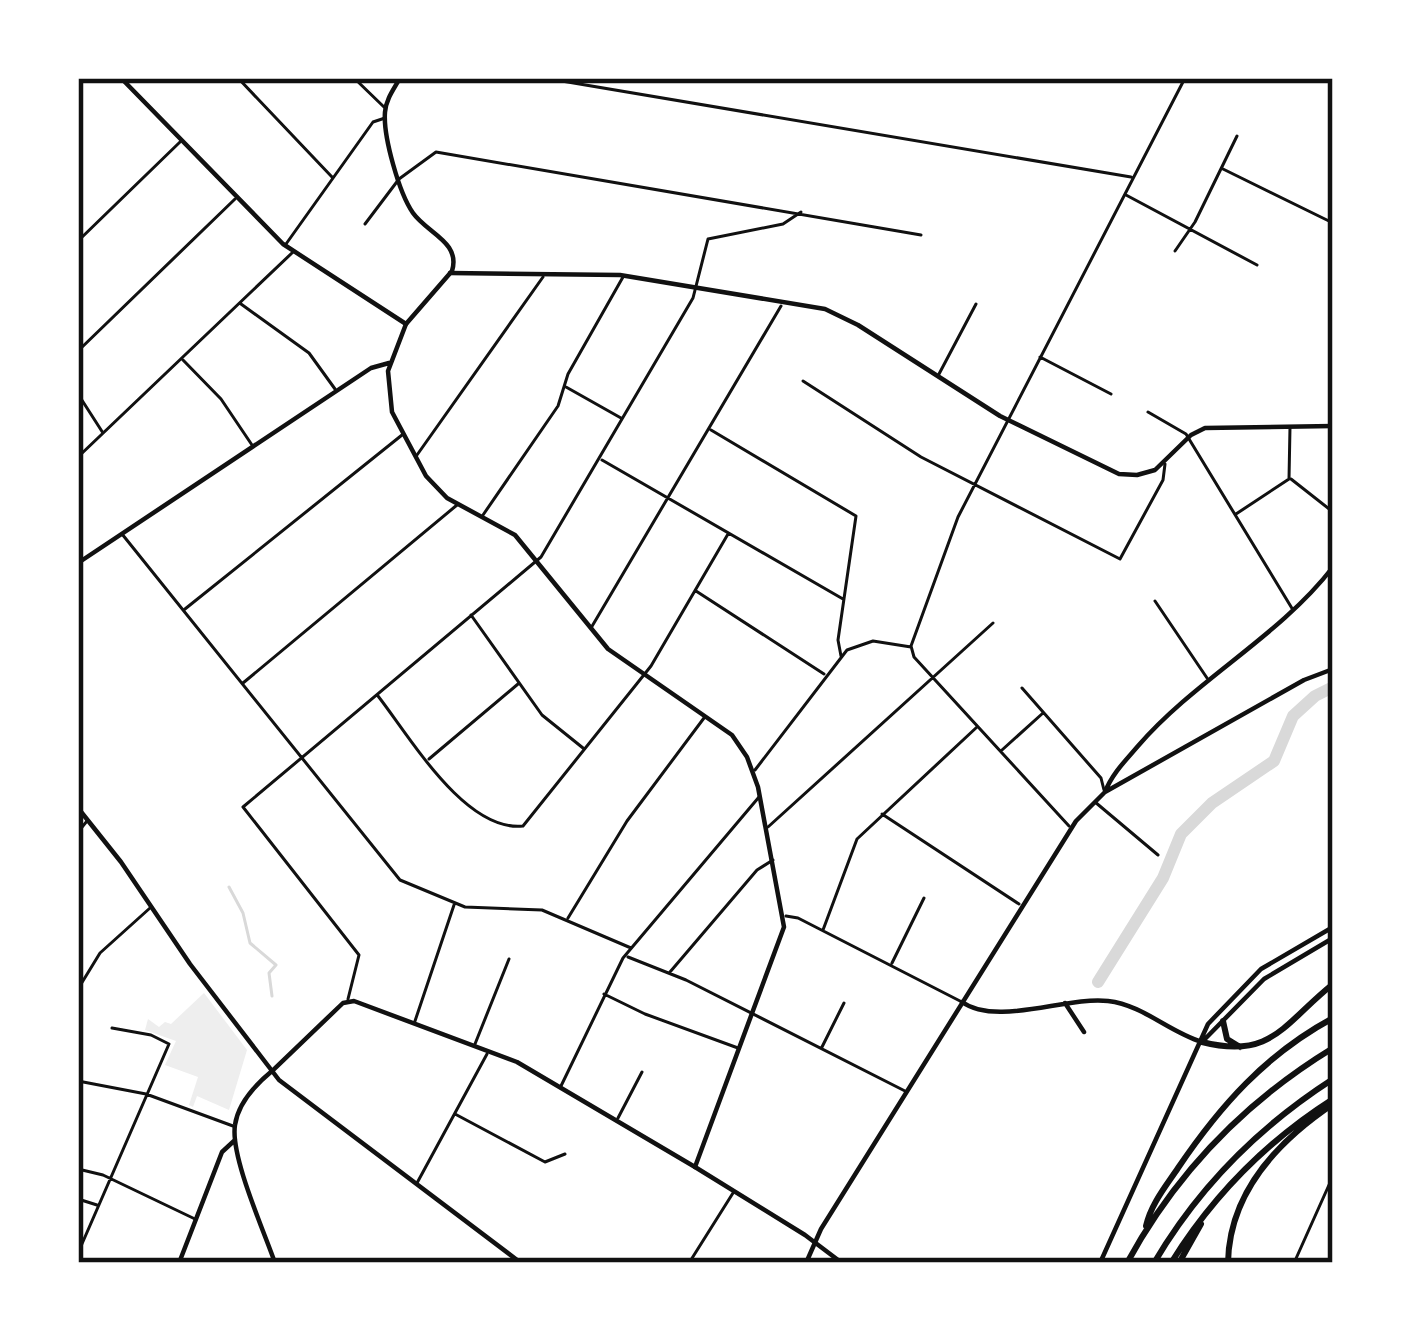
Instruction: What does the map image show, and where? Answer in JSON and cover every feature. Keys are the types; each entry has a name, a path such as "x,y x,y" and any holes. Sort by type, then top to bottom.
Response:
{"highway":[{"path":"1202,1042 1243,1048 1274,1038 1333,984"},
{"path":"1146,1231 1157,1201 1228,1102 1278,1053 1333,1018"},
{"path":"1223,1021 1227,1039 1243,1048"},
{"path":"1127,1263 1177,1186 1229,1128 1277,1086 1333,1048"},
{"path":"1154,1263 1196,1201 1237,1155 1288,1110 1333,1079"},
{"path":"1175,1263 1203,1218 1268,1148 1333,1101"},
{"path":"1228,1263 1235,1216 1251,1183 1286,1141 1333,1101"}],"main road":[{"path":"121,78 284,245 406,324"},
{"path":"400,78 385,118 399,179 416,217 453,253 450,273 406,324 389,363 389,401 404,434 431,484 509,531 612,653 740,743 760,796 784,916 780,941 695,1167"},
{"path":"450,273 624,275 839,314 1008,420 1119,475 1145,474 1165,462 1188,437 1209,428 1333,426"},
{"path":"78,563 371,368 389,363"},
{"path":"1105,792 1114,773 1162,719 1293,610 1333,567"},
{"path":"806,1263 1070,827 1105,792 1304,680 1333,669"},
{"path":"78,808 272,1071 521,1263"},
{"path":"78,822 88,820"},
{"path":"1100,1263 1208,1024 1243,985 1281,954 1333,927"},
{"path":"1313,936 1317,945"},
{"path":"1202,1042 1264,980 1333,938"},
{"path":"274,1263 235,1140 235,1126 246,1098 348,1000 489,1051 561,1086 842,1263"},
{"path":"962,1002 986,1012 1097,1000 1125,1005 1202,1042"},
{"path":"1065,1003 1084,1032"},
{"path":"179,1263 223,1150 235,1140"}],"street":[{"path":"238,78 334,178"},
{"path":"354,78 386,108"},
{"path":"544,78 1133,178"},
{"path":"1070,827 933,678 911,647 954,525 1185,78"},
{"path":"284,245 373,122 385,118"},
{"path":"1175,251 1237,136"},
{"path":"78,241 182,140"},
{"path":"364,224 399,179 427,156 440,152 921,235"},
{"path":"1221,168 1333,223"},
{"path":"1124,195 1257,265"},
{"path":"78,351 237,198"},
{"path":"348,1000 359,957 243,810 537,561 697,287 708,239 783,224 802,212"},
{"path":"78,457 293,251"},
{"path":"416,457 546,273"},
{"path":"482,517 558,406 564,386 624,275"},
{"path":"590,630 784,301"},
{"path":"239,303 309,352 337,391"},
{"path":"938,376 976,304"},
{"path":"1040,357 1112,394"},
{"path":"181,358 221,399 253,447"},
{"path":"802,381 921,457 1123,559 1163,479 1165,462"},
{"path":"564,386 622,419"},
{"path":"78,394 103,434"},
{"path":"1148,412 1188,437 1293,610"},
{"path":"1290,427 1290,477"},
{"path":"710,429 856,517 838,640 841,656"},
{"path":"183,610 404,434"},
{"path":"599,458 845,600"},
{"path":"1234,515 1290,477"},
{"path":"1290,477 1333,512"},
{"path":"242,684 458,504"},
{"path":"122,533 400,880 455,904 538,910 631,948"},
{"path":"376,694 474,813 518,828 531,820 644,674 728,534"},
{"path":"695,590 825,675"},
{"path":"1154,601 1208,680"},
{"path":"471,615 546,718 584,749"},
{"path":"766,828 993,623"},
{"path":"753,771 841,656 866,642 911,647"},
{"path":"428,760 520,683"},
{"path":"1022,688 1101,778 1105,792"},
{"path":"1000,752 1043,713"},
{"path":"567,920 627,821 706,716"},
{"path":"823,930 856,841 978,726"},
{"path":"561,1086 626,955 760,796"},
{"path":"1095,802 1158,855"},
{"path":"882,814 1021,905"},
{"path":"78,832 88,820"},
{"path":"670,973 760,867 773,860"},
{"path":"891,965 924,898"},
{"path":"414,1023 455,904"},
{"path":"78,989 100,953 152,906"},
{"path":"784,916 823,930 962,1002"},
{"path":"626,955 907,1092"},
{"path":"475,1046 508,959"},
{"path":"604,994 740,1049"},
{"path":"821,1049 844,1003"},
{"path":"78,1253 168,1042 112,1028"},
{"path":"416,1184 489,1051"},
{"path":"617,1120 642,1072"},
{"path":"78,1082 146,1094 235,1126"},
{"path":"454,1114 544,1162 565,1154"},
{"path":"78,1169 196,1219"},
{"path":"1294,1263 1333,1177"},
{"path":"689,1263 734,1192"},
{"path":"78,1199 99,1206"}],"shaded area":[{"path":"204,993 247,1050 229,1110 197,1096 193,1107 189,1105 198,1077 165,1065 176,1041 145,1030 148,1019 159,1027 171,1024"}],"waterway":[{"path":"1098,982 1163,878 1181,834 1212,803 1274,761 1293,716 1333,687"},
{"path":"229,887 243,913 250,943 276,965 269,973 272,996"}]}
